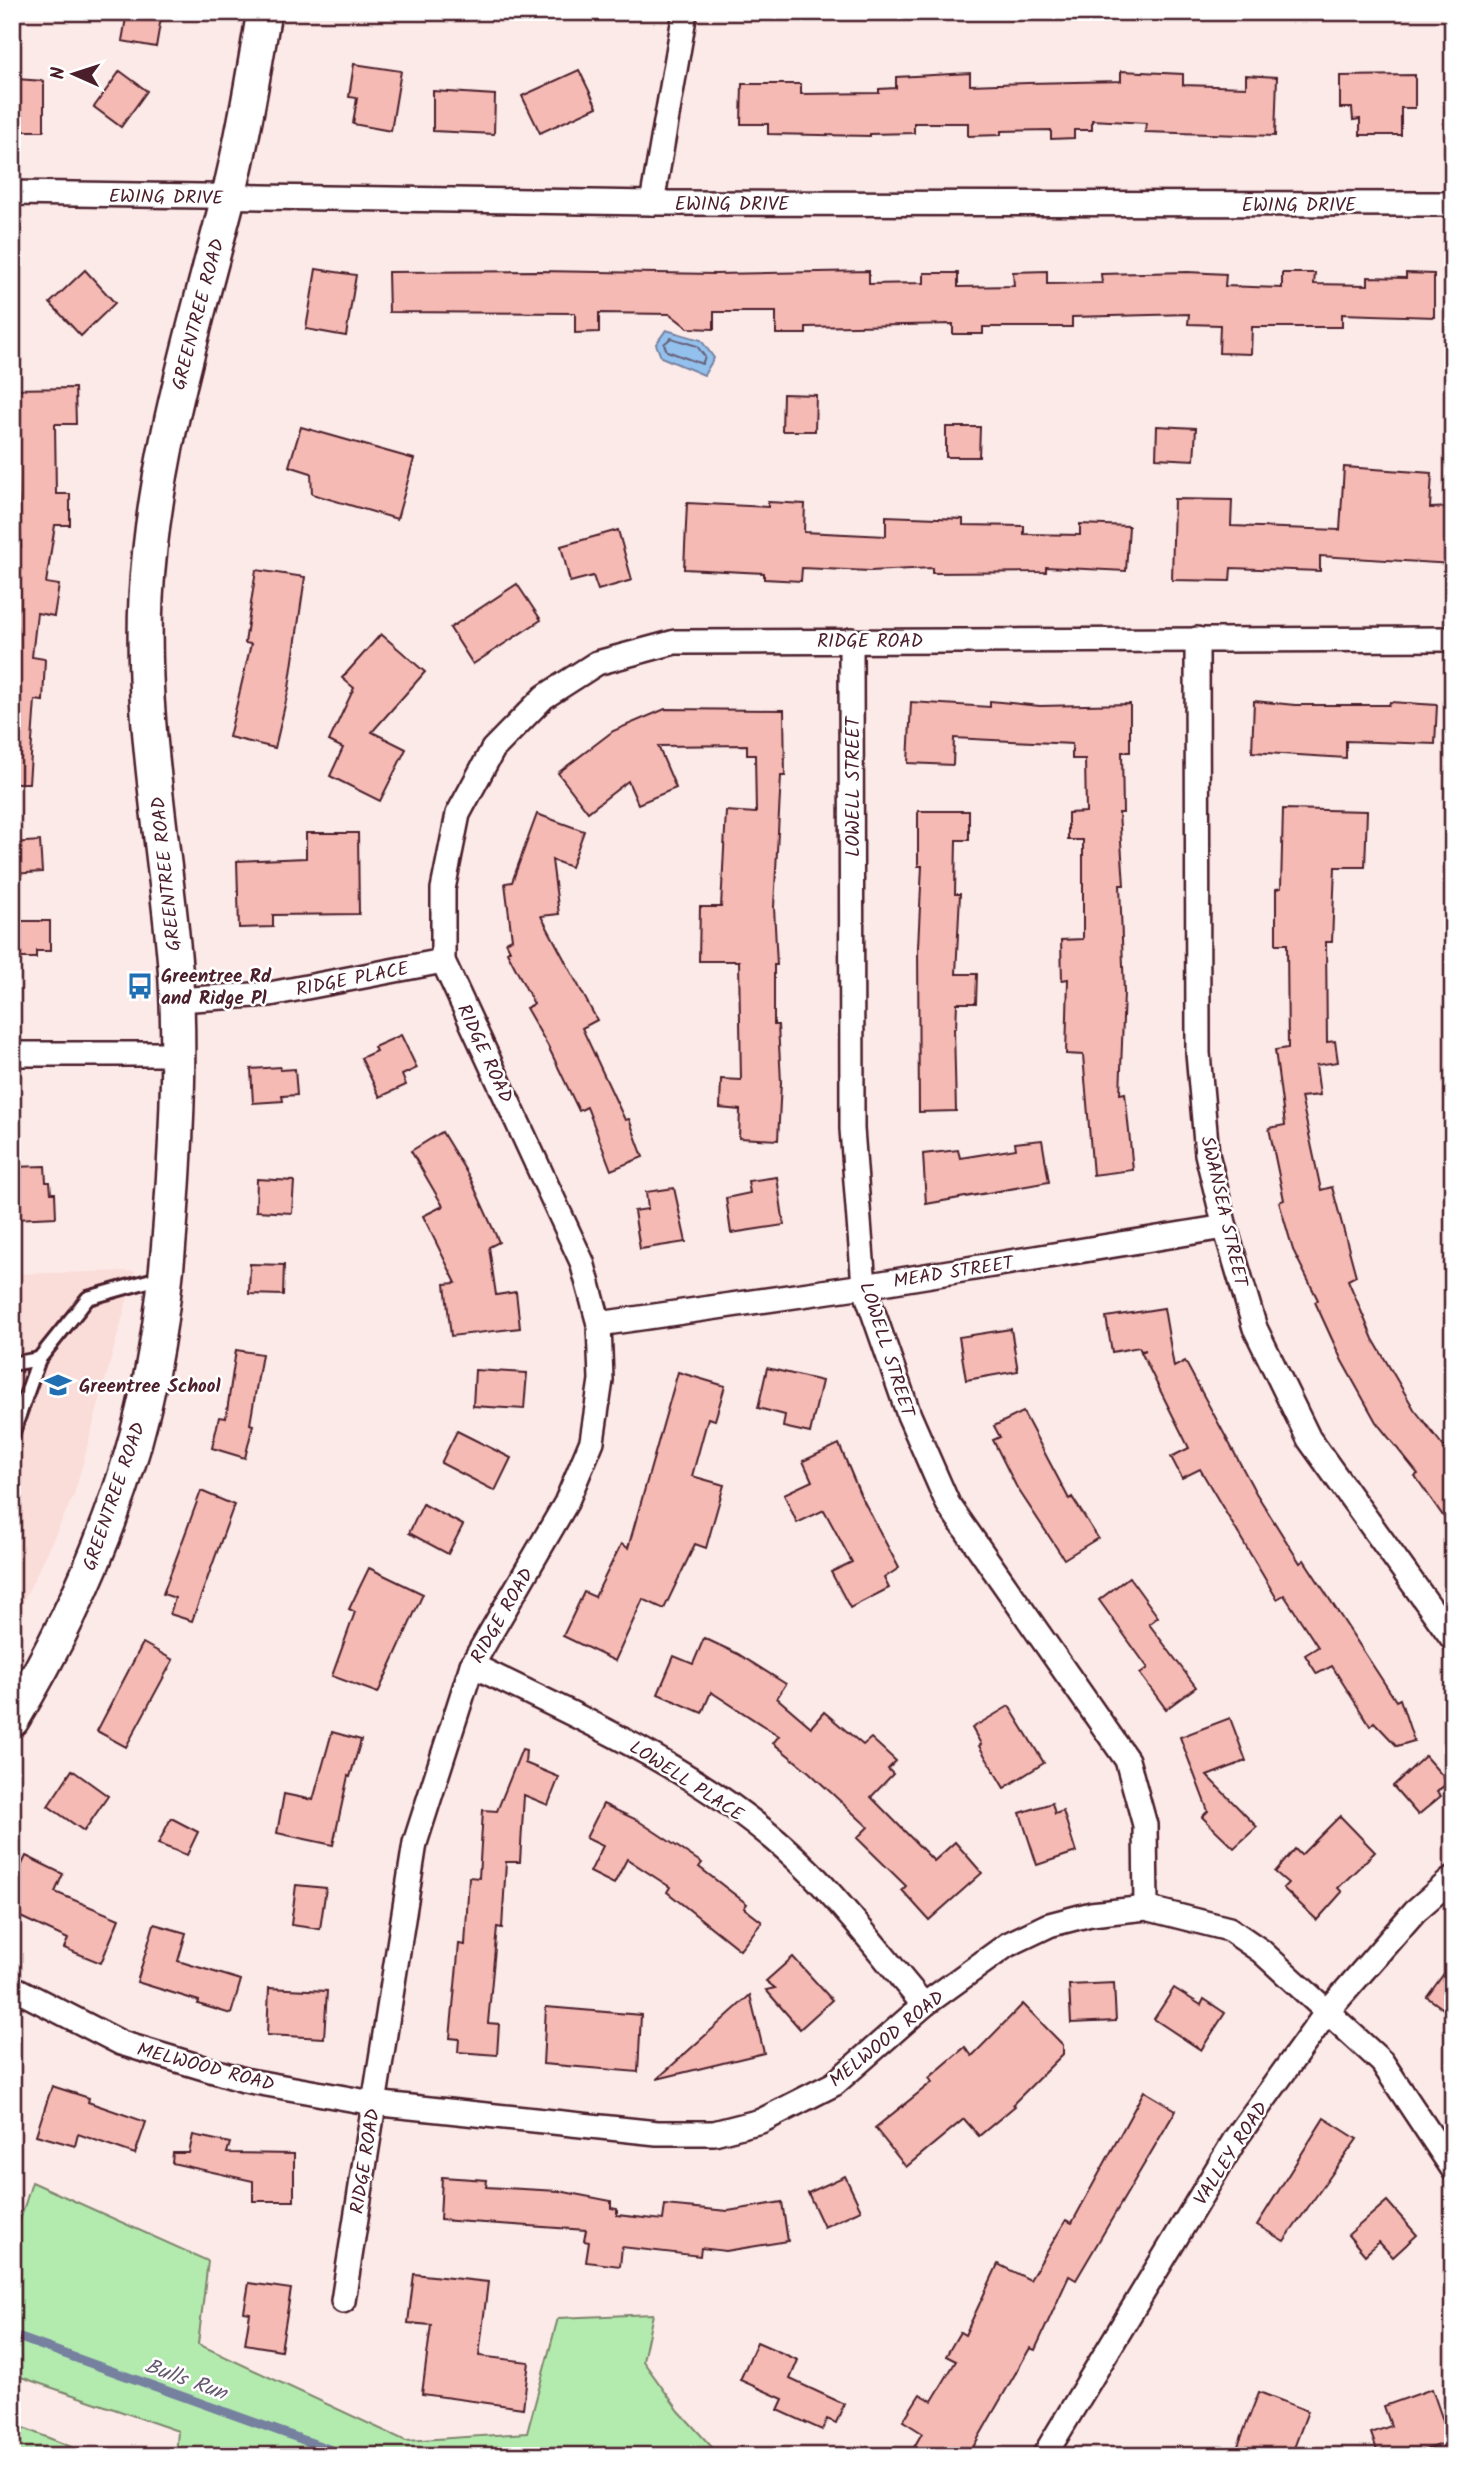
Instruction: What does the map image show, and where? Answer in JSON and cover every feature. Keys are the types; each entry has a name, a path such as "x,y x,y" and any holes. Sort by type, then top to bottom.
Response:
{"street":[{"name":"GREENTREE ROAD","path":"12,1720 66,1622 112,1512 151,1376 166,1276 179,1054 177,1000 148,715 146,602 150,536 166,432 228,197 264,12"},
{"path":"652,203 685,12"},
{"name":"EWING DRIVE","path":"12,193 652,203 1453,204"},
{"name":"SWANSEA STREET","path":"1196,639 1198,1053 1207,1154 1224,1227 1255,1328 1310,1439 1453,1639"},
{"name":"RIDGE ROAD","path":"343,2301 415,1843 472,1665 566,1503 593,1441 601,1380 598,1324 582,1262 443,961 443,889 458,814 494,749 544,697 597,663 675,642 1453,639"},
{"name":"LOWELL STREET","path":"851,640 852,1129 864,1286 909,1415 948,1504 1127,1760 1145,1825 1146,1908"},
{"name":"RIDGE PLACE","path":"177,1000 270,994 443,961"},
{"path":"12,1054 179,1054"},
{"name":"MEAD STREET","path":"598,1324 864,1286 1224,1227"},
{"name":"LOWELL PLACE","path":"472,1665 637,1746 733,1806 810,1871 924,2005"},
{"name":"VALLEY ROAD","path":"1044,2456 1236,2138 1328,2012 1415,1911 1453,1878"},
{"name":"MELWOOD ROAD","path":"12,1987 121,2043 244,2080 373,2103 657,2133 714,2133 761,2121 834,2084 924,2005 1007,1945 1049,1925 1091,1914 1146,1908 1229,1929 1261,1951 1382,2062 1453,2169"}],"lane":[{"path":"12,1435 39,1359 88,1298 166,1276"},
{"path":"12,1364 39,1359"}],"shaded area":[{"name":"Greentree School","path":"135,1271 74,1495 12,1625 12,1274"}],"green space":[{"path":"32,2182 208,2261 198,2344 406,2441 527,2433 558,2318 653,2314 643,2361 679,2411 720,2456 176,2456 178,2431 12,2374 12,2246"},
{"path":"21,2427 94,2456 12,2456"}],"water":[{"path":"666,330 701,340 714,358 704,375 661,357 656,344"}],"building":[{"path":"127,12 162,12 156,47 122,41"},
{"path":"354,64 401,71 391,131 353,124 357,98 349,97"},
{"path":"579,70 597,107 540,133 522,96"},
{"path":"120,71 147,91 121,127 94,107"},
{"path":"1121,71 1183,74 1183,85 1246,87 1246,75 1277,77 1275,136 1145,132 1146,123 1092,120 1092,130 1074,130 1074,138 1051,139 1051,130 1001,131 1001,135 968,136 968,123 914,123 914,133 870,136 768,134 768,124 741,124 742,84 801,84 801,94 879,93 879,89 896,88 896,77 970,73 970,85 1121,81"},
{"path":"1415,75 1415,108 1401,108 1401,135 1360,135 1360,119 1353,120 1352,108 1340,108 1340,76"},
{"path":"16,79 44,81 44,131 23,131 23,127 12,126 12,90 15,90"},
{"path":"433,91 495,95 494,134 433,131"},
{"path":"316,269 356,275 346,336 306,329"},
{"path":"85,270 115,303 81,336 50,303"},
{"path":"869,271 869,284 924,283 924,273 958,273 958,287 1014,286 1013,272 1047,271 1047,284 1102,283 1101,274 1188,272 1226,274 1225,286 1282,288 1282,273 1315,273 1314,284 1368,285 1368,277 1406,278 1406,273 1434,274 1434,317 1342,314 1342,327 1252,327 1251,354 1219,353 1220,325 1188,324 1189,314 1072,317 1072,327 983,327 983,334 953,334 953,324 806,327 806,334 776,334 776,312 714,312 714,329 688,328 670,314 599,313 599,332 575,333 575,313 389,312 388,272 715,274"},
{"path":"75,388 76,424 55,424 56,494 70,494 70,525 55,525 46,583 59,585 54,616 37,613 32,657 45,659 43,701 35,700 29,783 12,783 12,545 21,547 12,389"},
{"path":"783,394 816,395 815,431 782,431"},
{"path":"1157,426 1196,428 1194,460 1156,458"},
{"path":"301,427 414,459 397,519 312,494 311,473 289,466"},
{"path":"946,427 980,427 979,457 946,457"},
{"path":"1344,467 1432,473 1430,508 1453,507 1453,564 1320,556 1320,571 1231,568 1230,581 1172,580 1174,499 1232,500 1231,526 1340,530"},
{"path":"768,502 805,504 804,532 886,536 886,516 963,519 963,525 1024,526 1024,534 1080,535 1080,524 1129,526 1126,571 1046,567 1046,572 932,573 932,568 870,571 802,568 801,581 764,579 764,573 684,569 687,503 768,507"},
{"path":"618,530 632,580 598,590 593,576 570,582 561,546"},
{"path":"256,570 305,577 289,688 275,748 229,737 251,644 245,643"},
{"path":"517,584 541,620 473,664 450,628"},
{"path":"381,634 425,672 372,732 406,749 380,801 330,776 343,748 329,741 354,688 342,678"},
{"path":"990,701 1040,706 1130,704 1130,752 1122,752 1123,813 1119,813 1124,885 1120,885 1124,993 1120,1094 1125,1093 1133,1170 1093,1175 1083,1055 1066,1054 1068,979 1062,980 1061,940 1083,939 1083,840 1068,840 1068,813 1086,812 1085,759 1072,759 1072,744 954,738 953,765 908,763 911,702 990,707"},
{"path":"1254,701 1295,705 1389,705 1390,702 1437,705 1435,744 1346,741 1346,758 1252,752"},
{"path":"665,709 784,710 785,776 781,776 774,907 777,965 774,965 774,1025 778,1025 781,1082 778,1140 739,1138 740,1110 720,1108 721,1079 741,1080 739,961 699,961 700,907 721,907 726,811 756,813 755,755 747,755 747,745 658,746 676,788 638,804 628,781 588,812 558,773 613,731"},
{"path":"1283,809 1367,811 1365,867 1335,867 1332,942 1326,942 1327,1042 1335,1041 1338,1062 1316,1065 1320,1095 1301,1097 1321,1190 1332,1187 1356,1276 1348,1280 1373,1339 1414,1409 1444,1447 1453,1441 1453,1530 1415,1476 1418,1474 1376,1422 1342,1361 1315,1302 1318,1300 1293,1250 1279,1202 1284,1200 1269,1128 1285,1125 1275,1050 1288,1048 1287,944 1276,944 1276,889 1281,888"},
{"path":"918,811 969,811 969,840 956,840 955,894 960,894 956,974 977,974 976,1003 957,1003 954,1028 956,1111 919,1112 918,947 922,866 918,866"},
{"path":"537,814 584,831 571,867 552,860 559,914 541,916 597,1020 582,1028 625,1120 629,1119 643,1157 611,1170 587,1107 579,1111 548,1046 526,1008 534,1004 507,952 510,950 506,942 512,939 505,883 512,882"},
{"path":"306,833 358,833 359,914 273,915 273,927 239,928 237,861 306,858"},
{"path":"40,841 42,872 12,874 12,843"},
{"path":"12,921 50,921 50,951 36,951 36,958 12,958"},
{"path":"401,1035 417,1068 402,1075 406,1085 380,1097 361,1058 376,1051 374,1047"},
{"path":"280,1067 280,1070 295,1069 297,1095 282,1096 283,1101 253,1103 251,1069"},
{"path":"442,1132 470,1178 499,1242 489,1247 496,1295 516,1292 520,1328 451,1336 445,1284 456,1283 423,1216 443,1206 411,1151"},
{"path":"1042,1140 1049,1182 926,1204 923,1154 958,1150 960,1158 1016,1149 1015,1143"},
{"path":"45,1166 46,1182 50,1182 51,1193 55,1193 56,1217 14,1219 12,1167"},
{"path":"777,1177 784,1225 731,1233 726,1198 750,1193 748,1181"},
{"path":"257,1179 294,1181 292,1213 256,1211"},
{"path":"674,1188 686,1242 640,1249 634,1211 648,1209 646,1192"},
{"path":"250,1264 284,1265 283,1295 249,1294"},
{"path":"1164,1308 1174,1367 1185,1361 1256,1493 1300,1563 1304,1560 1396,1701 1400,1699 1414,1741 1397,1746 1374,1722 1370,1726 1332,1666 1317,1674 1305,1655 1318,1647 1284,1595 1277,1599 1200,1469 1182,1478 1171,1457 1189,1448 1141,1352 1146,1350 1141,1351 1139,1347 1112,1352 1106,1317"},
{"path":"1011,1329 1018,1371 966,1380 959,1337"},
{"path":"236,1350 262,1354 250,1424 253,1425 245,1458 212,1448 219,1417 226,1418"},
{"path":"767,1368 822,1381 810,1433 783,1427 785,1415 758,1408"},
{"path":"475,1370 527,1373 524,1409 473,1406"},
{"path":"678,1372 725,1386 715,1420 708,1418 692,1476 724,1485 706,1548 695,1544 664,1609 643,1599 615,1661 563,1636 584,1592 595,1597 621,1544 628,1548"},
{"path":"1023,1412 1069,1499 1072,1497 1098,1538 1064,1559 1016,1486 993,1440 1000,1437 994,1426"},
{"path":"457,1431 511,1458 495,1491 441,1463"},
{"path":"839,1444 860,1494 899,1568 884,1578 889,1588 850,1608 831,1572 852,1562 824,1510 797,1523 784,1494 812,1481 803,1461"},
{"path":"201,1491 234,1505 192,1621 170,1614 175,1598 163,1594"},
{"path":"423,1504 463,1525 448,1554 409,1533"},
{"path":"369,1568 423,1594 378,1693 332,1676 355,1612 349,1609"},
{"path":"1129,1577 1158,1617 1149,1624 1196,1687 1166,1709 1140,1674 1148,1668 1099,1600"},
{"path":"704,1638 738,1654 786,1684 777,1698 811,1727 824,1712 863,1745 871,1738 896,1761 888,1769 893,1774 871,1797 934,1861 955,1842 982,1873 929,1920 902,1890 906,1886 857,1838 868,1827 809,1772 773,1743 779,1736 711,1692 702,1713 658,1694 674,1656 693,1664"},
{"path":"143,1643 173,1660 126,1747 97,1731"},
{"path":"1009,1706 1044,1763 1004,1788 979,1746 981,1744 972,1728"},
{"path":"1230,1718 1246,1761 1207,1776 1257,1827 1234,1848 1202,1817 1208,1811 1180,1737"},
{"path":"332,1732 361,1740 350,1777 348,1776 333,1845 277,1833 284,1794 313,1800"},
{"path":"522,1749 526,1750 525,1763 559,1777 548,1805 524,1795 520,1862 506,1862 502,1928 497,1927 488,2023 499,2024 497,2055 458,2052 459,2039 450,2038 459,1944 465,1945 469,1877 479,1878 483,1810 497,1811"},
{"path":"1425,1756 1448,1782 1437,1792 1441,1796 1418,1815 1393,1786"},
{"path":"72,1770 108,1796 84,1831 48,1806"},
{"path":"1052,1803 1055,1814 1063,1811 1076,1852 1037,1865 1020,1813"},
{"path":"603,1804 637,1820 702,1863 699,1867 747,1904 744,1908 762,1922 740,1950 667,1892 670,1887 627,1859 614,1884 590,1872 603,1846 586,1838"},
{"path":"1340,1816 1375,1852 1338,1888 1342,1892 1317,1920 1283,1888 1288,1883 1275,1872 1295,1849 1301,1855"},
{"path":"171,1818 198,1832 187,1855 158,1844"},
{"path":"26,1856 63,1874 55,1892 119,1919 101,1963 64,1948 68,1939 12,1913 12,1885"},
{"path":"296,1885 326,1888 320,1929 291,1925"},
{"path":"154,1924 186,1933 178,1961 241,1980 231,2014 137,1982"},
{"path":"793,1957 832,2000 800,2029 766,1990 775,1988 766,1981"},
{"path":"1453,1961 1453,2016 1427,1997"},
{"path":"1114,1983 1116,2021 1071,2023 1069,1985"},
{"path":"269,1988 327,1991 324,2038 267,2035"},
{"path":"1174,1988 1201,2005 1204,1999 1225,2013 1201,2050 1154,2019"},
{"path":"750,1995 764,2053 657,2079"},
{"path":"1023,2004 1063,2045 1063,2054 1013,2104 1015,2106 979,2136 964,2119 906,2167 875,2128 932,2082 929,2078 965,2047 972,2056"},
{"path":"546,2007 641,2015 638,2072 543,2064"},
{"path":"52,2086 146,2122 135,2154 78,2134 75,2146 36,2135"},
{"path":"1144,2091 1176,2110 1076,2280 1069,2276 1035,2350 1030,2348 968,2456 909,2456 922,2433 903,2421 920,2394 932,2401 956,2361 946,2356 960,2332 965,2335 998,2264 1030,2280 1066,2220 1072,2223"},
{"path":"1324,2118 1357,2139 1284,2241 1257,2225"},
{"path":"193,2135 230,2143 227,2153 294,2154 294,2201 253,2201 253,2181 172,2163 173,2153 189,2153"},
{"path":"845,2176 861,2210 824,2227 808,2193"},
{"path":"442,2177 487,2180 486,2187 559,2191 611,2201 611,2208 617,2209 617,2215 663,2220 665,2205 728,2211 782,2202 788,2241 726,2251 701,2248 700,2256 622,2247 620,2266 586,2262 589,2242 584,2241 586,2230 440,2220"},
{"path":"1387,2201 1417,2235 1393,2257 1379,2242 1365,2255 1348,2235"},
{"path":"414,2274 488,2282 479,2356 529,2362 523,2408 422,2394 431,2325 408,2323"},
{"path":"249,2283 291,2289 281,2350 245,2344 250,2313 244,2312"},
{"path":"757,2342 798,2360 790,2379 844,2404 836,2423 827,2419 822,2430 778,2410 783,2399 740,2380"},
{"path":"1432,2389 1450,2441 1407,2456 1379,2456 1371,2433 1391,2426 1384,2406"},
{"path":"1259,2392 1308,2411 1291,2456 1234,2456"}],"waterway":[{"name":"Bulls Run","path":"12,2335 348,2456"}],"place":[{"name":"Greentree Rd and Ridge Pl","path":"140,986"},
{"name":"Greentree School","path":"58,1385"}]}
